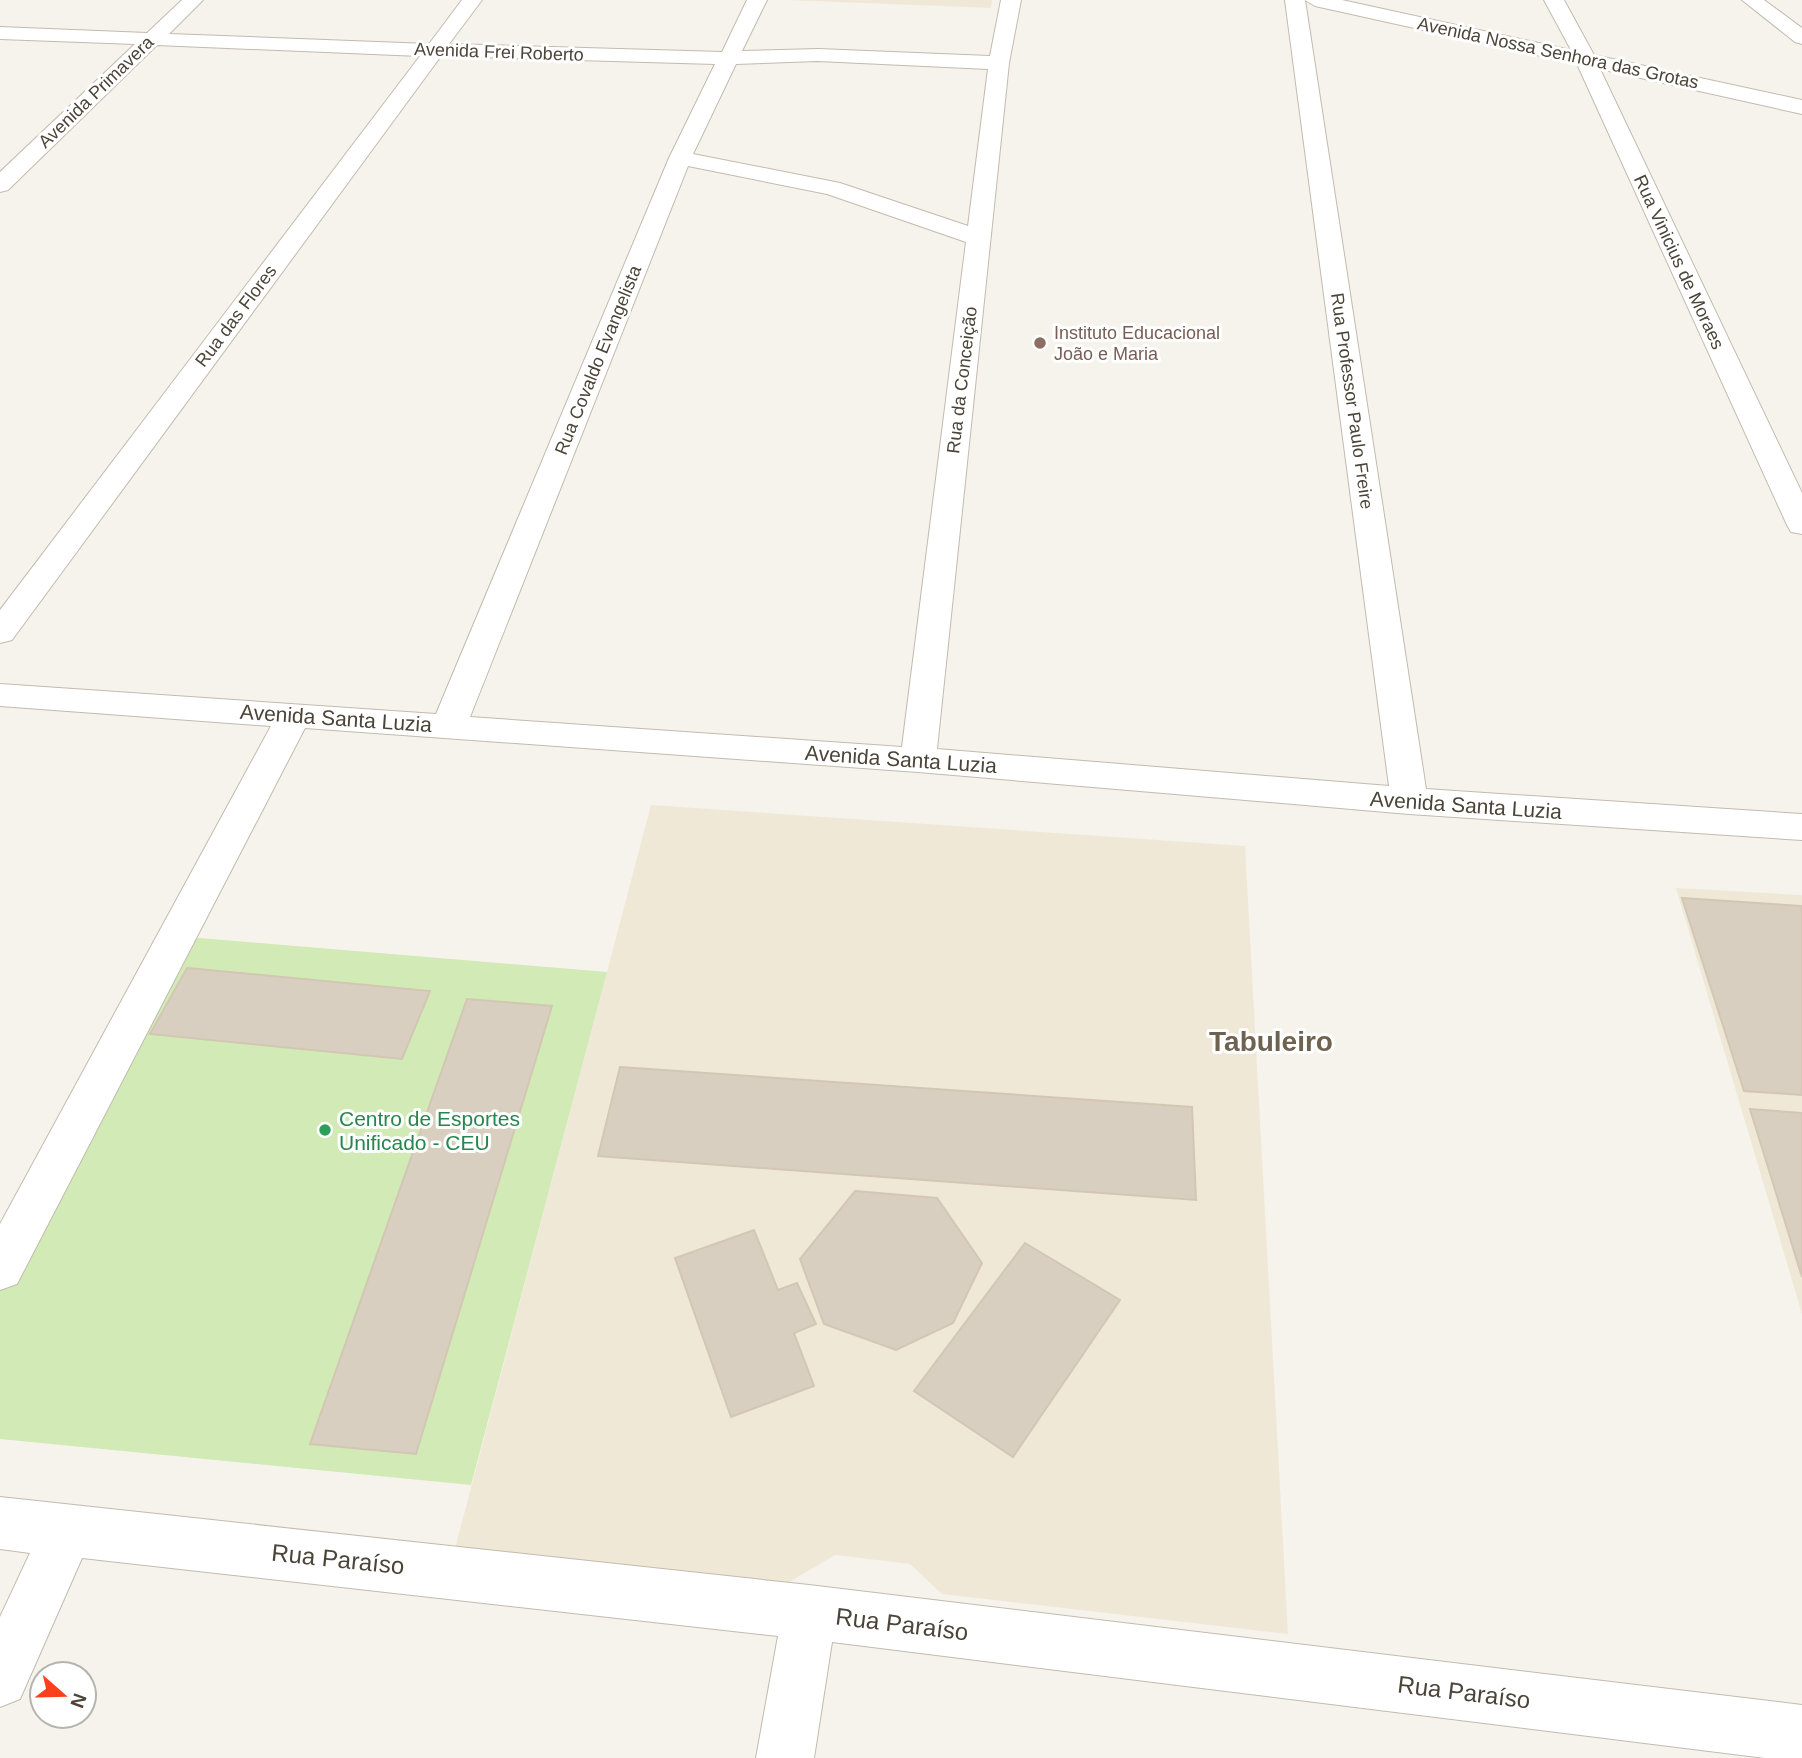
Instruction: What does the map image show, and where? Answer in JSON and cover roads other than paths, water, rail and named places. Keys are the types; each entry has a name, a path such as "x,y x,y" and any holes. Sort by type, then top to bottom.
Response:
{"street":[{"name":"Avenida Primavera","path":"0,185 192,0"},
{"name":"Rua das Flores","path":"0,633 472,0"},
{"name":"Rua Covaldo Evangelista","path":"449,726 680,158 757,0"},
{"name":"Rua da Conceição","path":"918,760 999,63 1011,0"},
{"name":"Rua Professor Paulo Freire","path":"1295,0 1409,802"},
{"name":"Avenida Nossa Senhora das Grotas","path":"1315,0 1802,107"},
{"name":"Rua Vinicius de Moraes","path":"1554,0 1802,525"},
{"path":"1752,0 1802,38"},
{"name":"Avenida Frei Roberto","path":"0,33 433,50 727,58 818,55 999,63"},
{"path":"680,158 832,188 978,238"},
{"name":"Avenida Santa Luzia","path":"0,695 918,760 1409,802 1802,827"},
{"path":"0,1269 294,715"},
{"name":"Rua Paraíso","path":"0,1523 808,1612 1802,1734"},
{"path":"0,1679 68,1529"},
{"path":"785,1758 808,1612"}],"place":[{"name":"Instituto Educacional João e Maria","path":"1040,343"},
{"name":"Centro de Esportes Unificado - CEU","path":"325,1130"}],"district":[{"name":"Tabuleiro","path":"1271,1041"}]}
